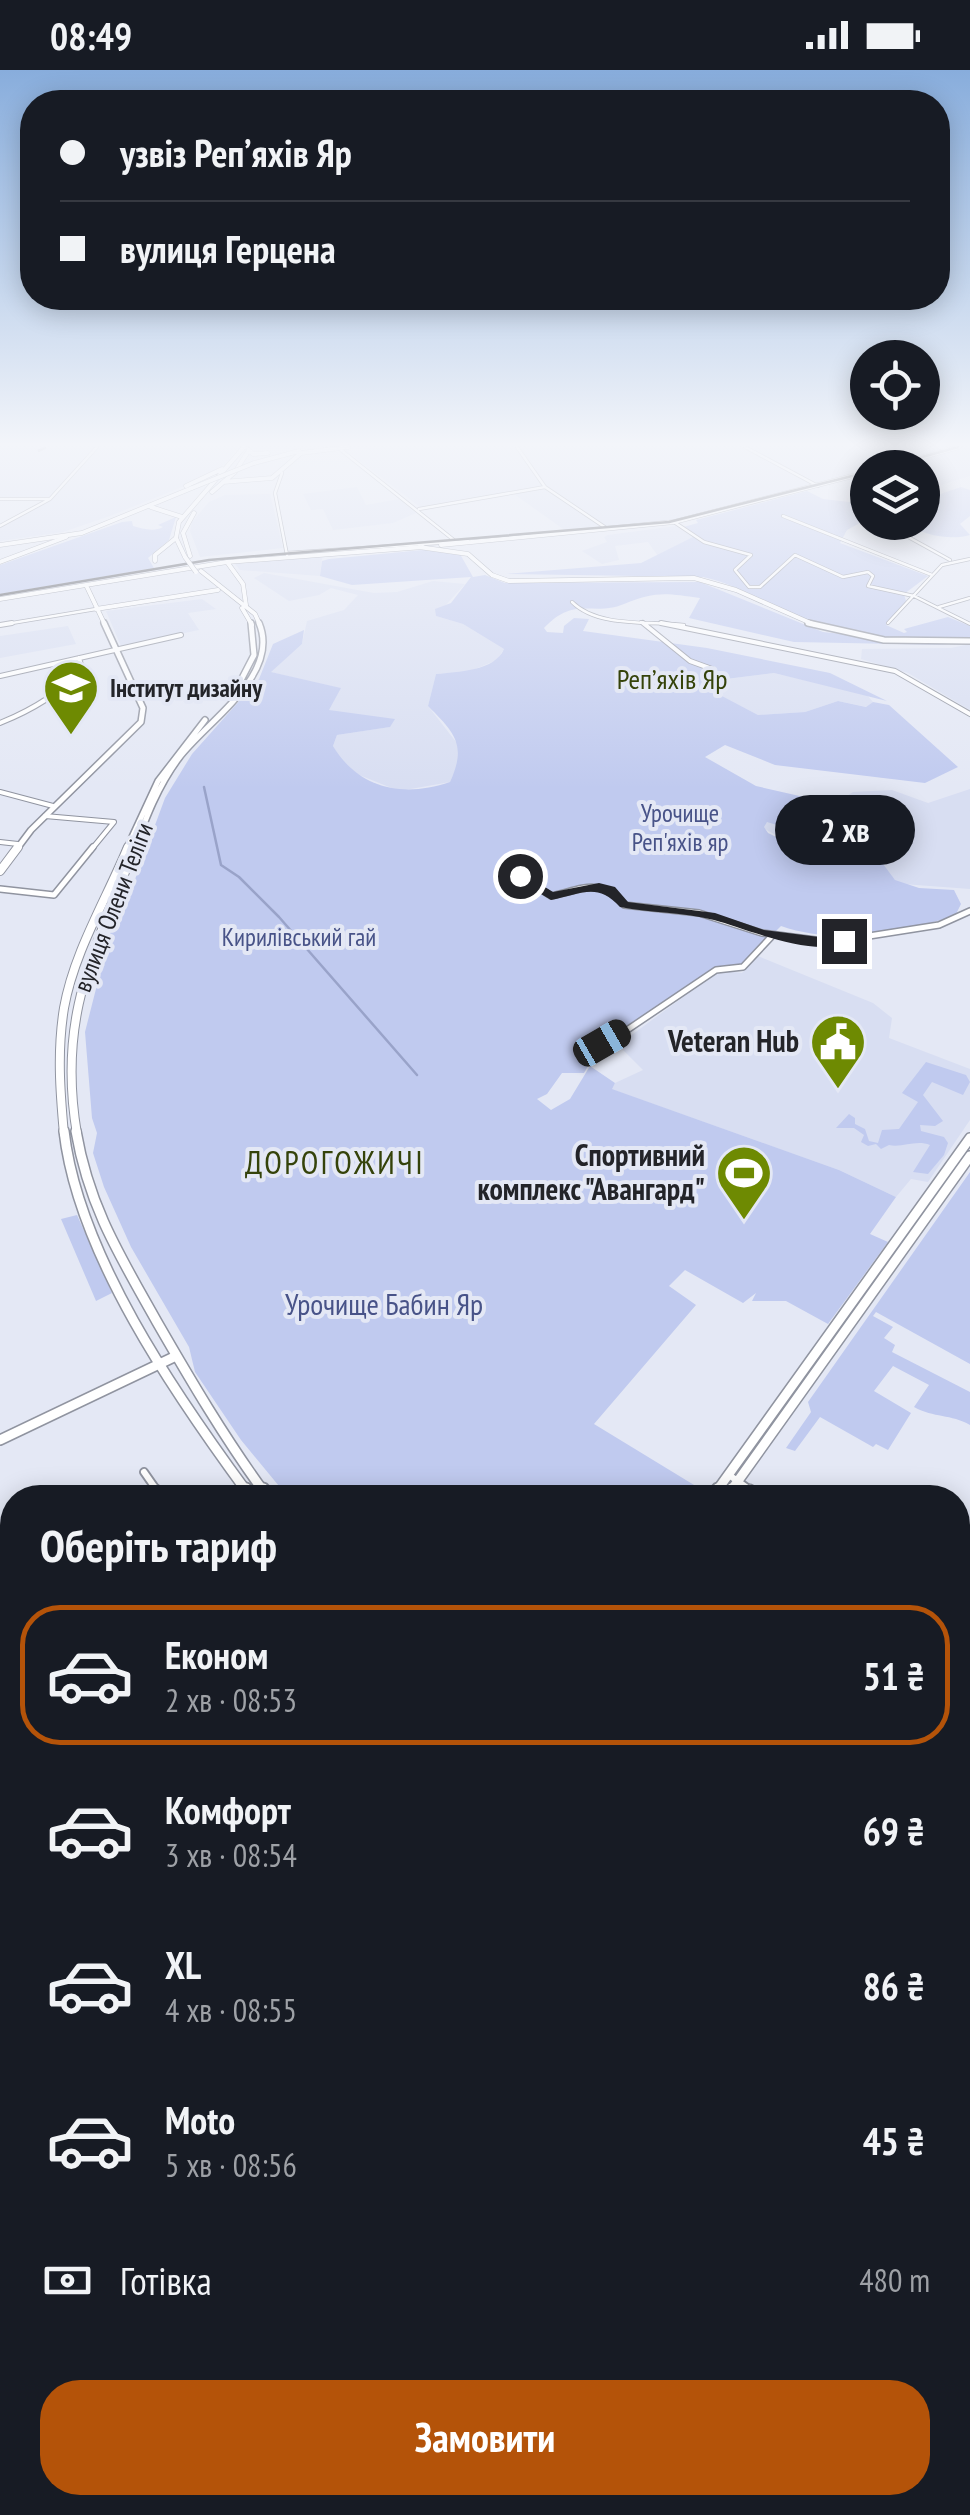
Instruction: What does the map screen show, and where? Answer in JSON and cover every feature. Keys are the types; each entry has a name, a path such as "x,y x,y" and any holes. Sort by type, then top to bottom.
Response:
{"main road":[{"path":"156,561 162,572"},
{"name":"вулиця Олени Теліги","path":"190,561 241,606 251,620 256,634 254,659 242,681 172,756 148,794 80,952 63,1011 59,1052 62,1122 73,1181 100,1248 161,1364 243,1485"},
{"path":"0,599 235,561"},
{"path":"478,561 492,575 510,581 694,578 720,583 804,622 841,633 922,642 970,640"},
{"path":"228,562 242,581 246,606"},
{"path":"96,610 232,588 242,581"},
{"path":"0,871 18,844 53,806 140,722 143,708 86,586"},
{"name":"вулиця Олени Теліги","path":"218,588 246,606 258,620 264,635 259,666 180,758 154,798 92,951 71,1030 73,1123 91,1200 174,1358 219,1431 259,1485"},
{"path":"726,1485 968,1152 970,1138"},
{"path":"0,1440 174,1358"},
{"path":"731,1485 733,1478"}],"street":[{"path":"744,561 735,570 749,587 760,587 789,561"},
{"path":"807,561 843,577 868,572 872,576 868,586 914,596 970,624"},
{"path":"897,561 932,575"},
{"path":"888,623 950,561"},
{"path":"908,602 936,606 970,598"},
{"path":"572,602 591,615 682,625 895,671 970,714"},
{"path":"0,625 96,610"},
{"path":"640,622 660,633 682,660 712,668"},
{"path":"0,676 181,635"},
{"path":"0,723 26,713 70,681 82,668 78,658"},
{"path":"0,792 53,806"},
{"path":"0,889 54,895 114,822 44,816"},
{"path":"0,842 18,844"},
{"path":"520,876 551,896 606,888 624,905 715,916 773,935 844,941 939,925 970,911"},
{"path":"594,1053 602,1043 671,1004 716,970 743,966 773,935"},
{"path":"144,1472 153,1485"},
{"path":"733,1478 743,1485"}],"shaded area":[{"path":"322,561 320,576 240,570 235,564"},
{"path":"264,573 374,593 397,592 433,581 465,584 436,616 463,624 504,649 497,660 468,672 436,674 428,706 460,747 460,759 450,782 399,791 347,770 333,746 337,735 389,727 328,710 340,688 270,672 302,644 307,621 344,610 358,595 331,588 319,595 289,601 254,578"},
{"path":"202,599 216,609 188,613 199,630 121,646 106,611"},
{"path":"68,626 76,644 0,658 0,636"},
{"path":"970,644 970,710 908,673 861,659 862,649 951,648"},
{"path":"774,673 867,695 873,702 867,707 838,701 805,712 758,715 702,686 710,681"},
{"path":"970,789 970,889 903,884 891,878 880,860 858,848 805,851 763,828 767,821 797,818 836,821 841,814 839,801 853,792 892,790 928,803"},
{"path":"758,956 873,1003 892,1018 889,1038 970,1069 970,1120 928,1182 911,1179 896,1197 839,1170 611,1089 615,1083 643,1070 618,1045 720,970 742,973"}],"green space":[{"path":"11,561 150,561 154,568 0,594 0,565"},
{"path":"322,561 464,561 473,577 485,575 505,583 700,582 823,632 948,645 794,642 689,618 700,598 669,594 613,607 575,609 544,628 547,632 563,633 564,626 574,618 589,619 583,631 707,648 830,673 887,701 774,673 710,681 703,686 758,715 805,712 838,701 866,707 873,702 889,705 958,767 925,783 775,765 725,745 705,757 756,786 804,797 812,804 809,819 851,827 874,849 844,839 841,834 811,834 812,840 805,839 807,834 767,822 764,827 768,833 805,851 858,848 880,860 895,880 919,888 954,890 961,904 956,914 944,919 882,933 821,935 781,926 741,966 717,968 602,1042 584,1073 562,1073 547,1094 537,1099 551,1110 570,1099 590,1066 615,1083 612,1089 839,1170 896,1197 870,1234 888,1242 828,1324 786,1301 752,1301 756,1293 743,1303 685,1270 669,1286 696,1305 594,1424 694,1485 278,1485 241,1440 195,1372 189,1347 131,1247 104,1187 93,1153 97,1133 92,1118 85,1032 111,930 130,893 165,798 192,754 259,679 273,644 304,630 302,644 271,672 341,688 329,710 395,719 390,727 337,735 333,746 344,761 369,781 399,789 450,782 455,769 456,740 428,706 436,674 484,666 504,649 463,624 436,616 435,609 451,603 471,577 352,585 320,576"},
{"path":"645,561 888,561 928,576 904,594 906,601 886,625 904,633 904,629 948,617 970,626 970,638 903,639 837,630 703,577 506,574"},
{"path":"926,1062 966,1075 970,1082 963,1095 932,1082 923,1095 943,1121 935,1126 920,1125 921,1131 944,1137 948,1143 944,1155 928,1174 913,1172 930,1145 889,1145 881,1149 876,1144 868,1146 861,1142 864,1135 854,1128 836,1128 849,1114 855,1118 855,1124 865,1129 869,1141 878,1143 882,1130 899,1129 918,1102 902,1093"},
{"path":"970,1172 970,1364 876,1312 873,1316 893,1327 884,1338 895,1345 892,1352 970,1392 970,1425 914,1407 929,1385 893,1366 874,1391 911,1413 888,1450 876,1444 873,1447 820,1417 795,1451 786,1448 811,1412 808,1402"},
{"path":"77,1215 112,1293 96,1301 61,1219"}],"waterway":[{"path":"618,671 654,679"},
{"path":"204,787 221,865 239,877 279,917 417,1075"}],"tram line":[{"path":"0,595 202,561"}],"place":[{"name":"Інститут дизайну","path":"71,737"},
{"name":"Veteran Hub","path":"838,1091"},
{"name":"Спортивний комплекс \"Авангард\"","path":"744,1222"}],"district":[{"name":"Репʼяхів Яр","path":"672,679"},
{"name":"ДОРОГОЖИЧІ","path":"335,1163"}],"route":[{"path":"520,876 551,896 599,886 611,890 624,905 715,916 762,934 818,942 844,941"}],"park label":[{"name":"Урочище Реп'яхів яр","path":"680,828"},
{"name":"Кирилівський гай","path":"299,937"},
{"name":"Урочище Бабин Яр","path":"384,1305"}]}
